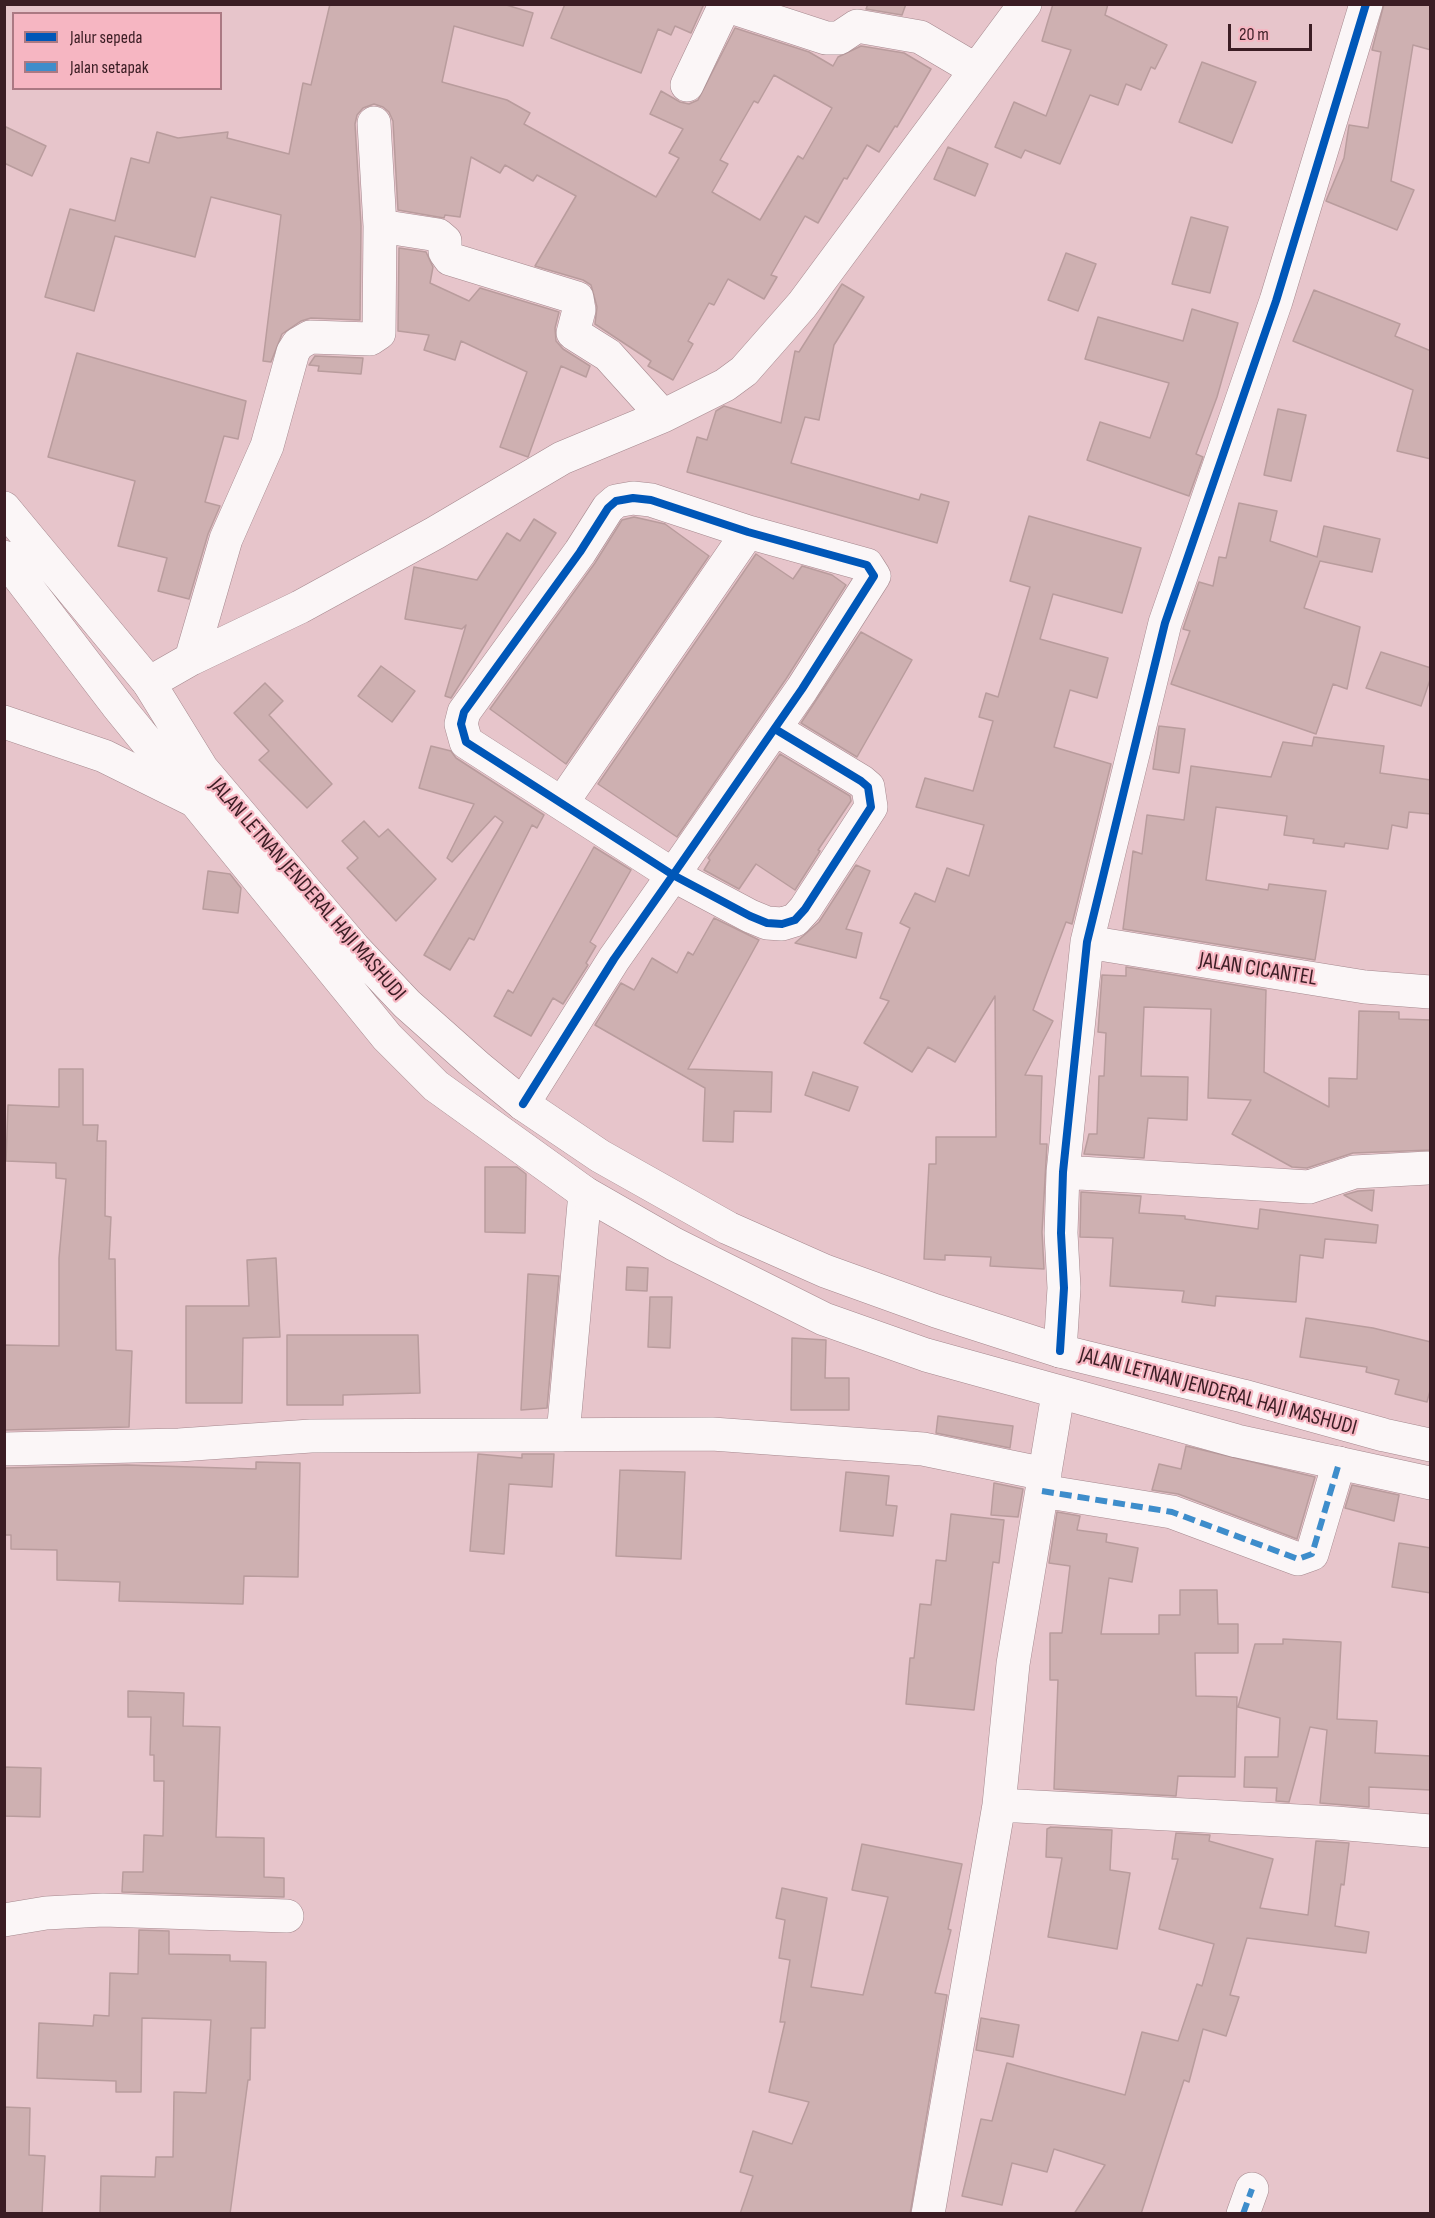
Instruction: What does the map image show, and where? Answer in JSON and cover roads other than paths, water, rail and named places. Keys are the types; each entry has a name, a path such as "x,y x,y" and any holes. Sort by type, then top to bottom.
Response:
{"street":[{"path":"149,683 191,659 300,607 435,533 562,459 663,416 725,386 744,370 802,305 1025,4"},
{"path":"1060,1351 1064,1288 1061,1233 1063,1172 1086,942 1165,623 1276,301 1366,4"},
{"path":"687,85 725,5 826,38 839,38 858,26 920,37 976,70"},
{"path":"191,659 226,539 267,446 293,352 298,344 310,337 370,339 380,333 380,226 374,123"},
{"path":"380,226 438,235 446,241 444,252 450,259 577,298 579,310 573,333 608,355 663,416"},
{"path":"523,1104 614,959 673,875 775,729 874,576 867,565 748,532 651,500 633,498 616,501 608,508 580,552 464,712 461,724 466,742 673,875 767,923 782,924 795,920 805,909 872,807 868,788 861,781 775,729"},
{"name":"JALAN LETNAN JENDERAL HAJI MASHUDI","path":"4,508 149,683 202,769 354,948 407,1004 523,1104 600,1156 728,1228 825,1271 936,1311 1060,1351 1243,1396 1384,1435 1431,1445"},
{"path":"562,803 748,532"},
{"name":"JALAN LETNAN JENDERAL HAJI MASHUDI","path":"4,558 195,801 387,1037 436,1086 585,1193 674,1244 824,1319 926,1355 1058,1394 1237,1441 1431,1483"},
{"path":"4,722 104,756 195,801"},
{"name":"JALAN CICANTEL","path":"1086,942 1365,987 1431,992"},
{"path":"1063,1172 1309,1187 1354,1172 1428,1168"},
{"path":"563,1435 585,1193"},
{"path":"926,1355 936,1311"},
{"path":"928,2214 999,1805 1013,1664 1058,1394"},
{"path":"1237,1441 1243,1396"},
{"path":"4,1449 179,1445 311,1436 712,1434 923,1449 1044,1483 1172,1512 1298,1558 1312,1554 1339,1463"},
{"path":"999,1805 1336,1823 1431,1832"},
{"path":"4,1920 46,1913 103,1910 286,1916"}]}
